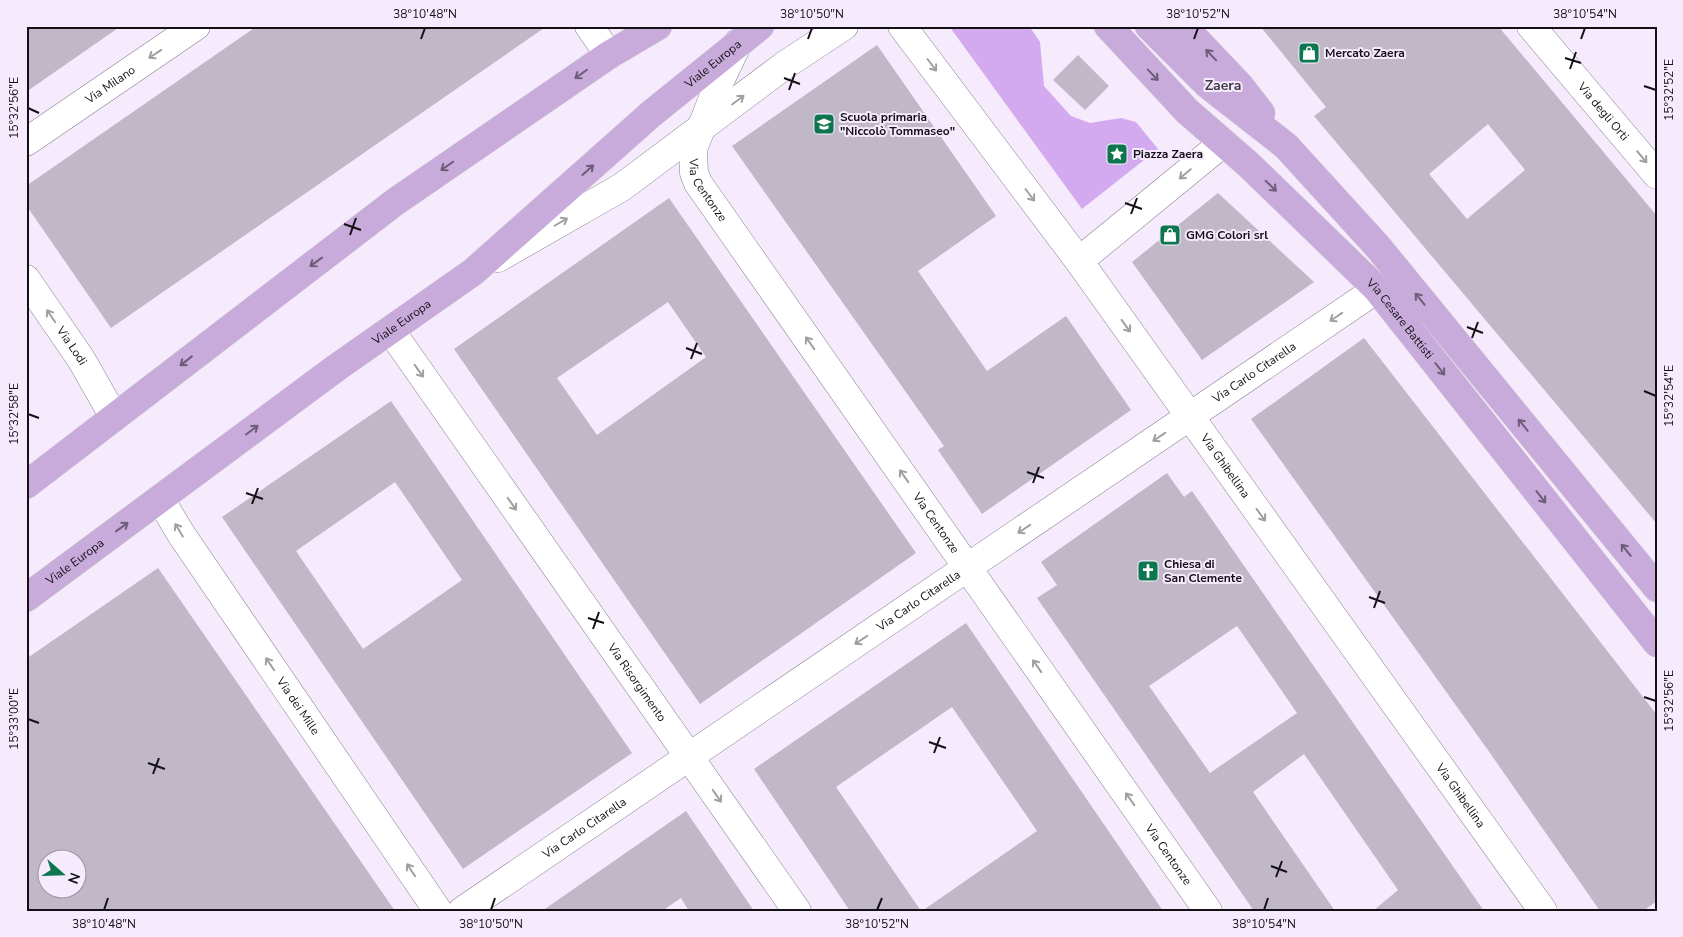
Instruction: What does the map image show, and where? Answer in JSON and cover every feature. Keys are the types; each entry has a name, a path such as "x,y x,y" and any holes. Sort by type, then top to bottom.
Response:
{"main road":[{"name":"Viale Europa","path":"26,598 336,368 473,272 650,114 760,26"},
{"name":"Via Cesare Battisti","path":"1108,26 1187,111 1256,172 1377,289 1657,643"},
{"path":"1149,26 1208,85 1286,146"},
{"path":"1183,26 1240,86 1286,146 1378,247 1657,588"},
{"path":"26,484 395,202 609,55 655,28"}],"street":[{"name":"Via Milano","path":"26,142 196,26"},
{"path":"589,26 609,55"},
{"path":"473,272 622,187 785,65 844,26"},
{"name":"Via Ghibellina","path":"902,26 1079,261 1543,911"},
{"path":"1096,26 1128,49"},
{"name":"Via degli Orti","path":"1531,26 1657,175"},
{"name":"Via Centonze","path":"738,43 719,83 693,149 694,173 698,183 1208,911"},
{"path":"1079,261 1222,143"},
{"name":"Via Lodi","path":"26,279 81,359 114,417"},
{"name":"Via Carlo Citarella","path":"462,911 1377,289"},
{"name":"Via Risorgimento","path":"391,331 797,911"},
{"name":"Via dei Mille","path":"160,498 181,534 438,911"}],"shaded area":[{"path":"949,26 1029,26 1040,42 1044,86 1071,116 1090,123 1121,118 1136,122 1158,149 1082,209"}],"building":[{"path":"26,26 121,26 26,92"},
{"path":"257,26 547,26 111,328 26,205 26,186"},
{"path":"1260,26 1498,26 1657,216 1657,524 1314,116 1326,107","holes":["1488,124 1525,170 1467,219 1429,174"]},
{"path":"877,45 996,216 918,271 987,371 1066,316 1131,410 982,514 938,450 944,446 732,146"},
{"path":"1078,55 1109,86 1085,110 1053,80"},
{"path":"1218,193 1314,282 1202,360 1132,262"},
{"path":"669,198 916,553 700,704 454,349","holes":["668,302 706,357 597,435 557,378"]},
{"path":"1364,338 1657,715 1657,901 1643,911 1600,911 1490,753 1251,419"},
{"path":"391,401 632,753 463,869 222,517","holes":["395,482 462,580 363,649 296,551"]},
{"path":"1167,473 1184,497 1192,491 1484,911 1373,911 1398,890 1304,754 1253,792 1335,911 1254,911 1037,598 1057,585 1041,562","holes":["1237,626 1297,713 1210,773 1149,686"]},
{"path":"158,568 395,911 26,911 26,659"},
{"path":"966,623 1163,911 922,911 1037,831 952,707 836,787 921,911 850,911 754,769"},
{"path":"686,811 754,911 689,911 681,898 662,911 542,911"}],"place":[{"name":"Mercato Zaera","path":"1309,53"},
{"name":"Scuola primaria \"Niccolò Tommaseo\"","path":"824,124"},
{"name":"Piazza Zaera","path":"1117,154"},
{"name":"GMG Colori srl","path":"1170,235"},
{"name":"Chiesa di San Clemente","path":"1148,571"}],"district":[{"name":"Zaera","path":"1223,85"}]}
